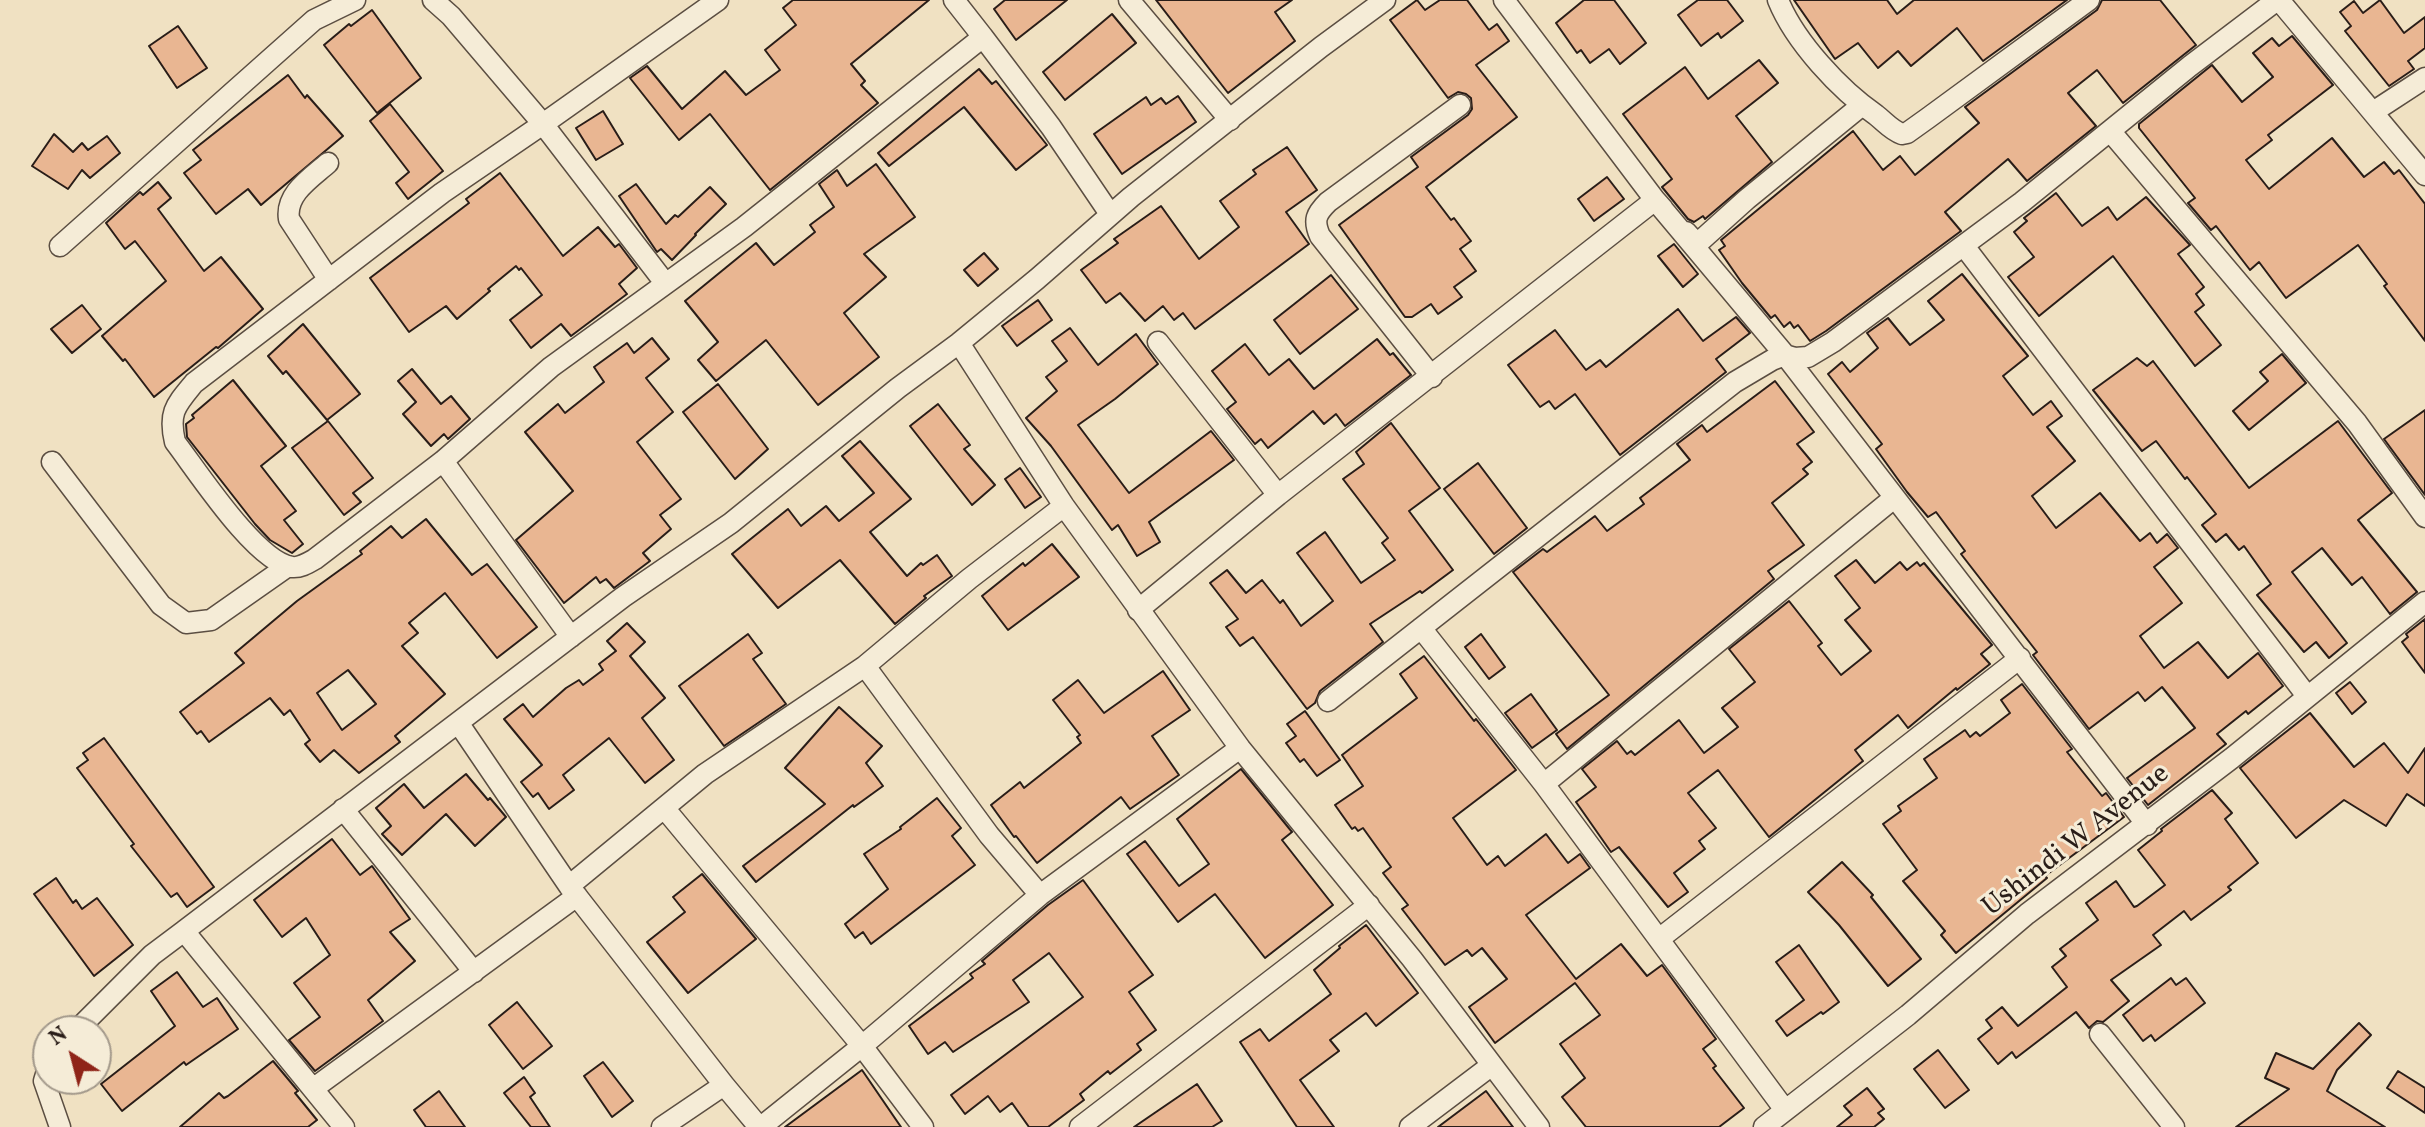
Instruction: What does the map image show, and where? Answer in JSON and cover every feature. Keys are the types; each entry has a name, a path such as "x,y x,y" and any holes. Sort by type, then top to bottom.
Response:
{"street":[{"path":"60,246 314,20 355,0"},
{"path":"433,0 451,16 543,124 665,283"},
{"path":"718,0 442,193 194,383 173,411 171,426 175,442 254,544 272,559 297,568 315,559 443,461 551,367 744,227 983,37"},
{"path":"954,0 1051,127 1110,214"},
{"path":"1129,0 1230,120"},
{"path":"92,1015 152,955 664,567 731,523 898,388 959,343 1110,214 1385,0"},
{"path":"1504,0 1655,200 1785,355 2147,825"},
{"path":"1778,0 1796,30 1840,88 1902,134 2089,0"},
{"path":"1328,701 1735,382 1765,363 1785,355 1808,357 1817,352 1964,246 2278,0 2425,175"},
{"path":"2373,112 2425,78"},
{"path":"1432,377 1320,236 1314,224 1316,215 1328,202 1460,105"},
{"path":"1655,200 1697,244 1861,106"},
{"path":"2111,132 2348,413 2425,517"},
{"path":"328,163 294,195 287,207 289,219 329,280"},
{"path":"1138,610 1278,495 1655,200"},
{"path":"1964,246 2307,696"},
{"path":"1158,342 1278,495"},
{"path":"959,343 1064,506 1240,748 1369,905 1539,1127"},
{"path":"443,461 571,637"},
{"path":"52,462 161,605 186,623 211,620 288,566"},
{"path":"1544,784 1894,498"},
{"path":"314,1088 474,972 573,891 705,774 865,666 969,579 1064,506"},
{"name":"Ushindi W Avenue","path":"1764,1127 1908,1015 2027,914 2147,825 2425,602"},
{"path":"1421,628 1544,784 1785,1110"},
{"path":"1659,939 2020,658"},
{"path":"865,666 989,835 1040,895"},
{"path":"459,724 573,891 760,1127 862,1046 1040,895 1240,748"},
{"path":"343,809 474,972"},
{"path":"665,809 862,1046 923,1127"},
{"path":"1080,1127 1369,905"},
{"path":"184,931 344,1127"},
{"path":"2100,1034 2174,1127"},
{"path":"1410,1127 1492,1065"},
{"path":"662,1127 724,1085"},
{"path":"49,1095 60,1127"}],"building":[{"path":"793,0 929,0 851,64 865,81 861,85 878,103 770,190 710,114 679,140 630,78 647,66 682,109 725,71 746,95 780,70 765,50 796,25 783,8"},
{"path":"1005,0 1067,0 1016,40 994,9"},
{"path":"1156,0 1292,0 1275,12 1295,41 1228,93"},
{"path":"1417,0 1425,10 1440,0 1467,0 1489,30 1497,24 1509,41 1476,65 1517,117 1426,187 1471,241 1460,249 1476,271 1454,287 1462,297 1438,314 1431,304 1412,317 1405,317 1339,225 1418,167 1411,157 1472,109 1471,98 1466,94 1458,92 1448,98 1390,20"},
{"path":"1584,0 1614,0 1646,43 1620,64 1609,49 1590,63 1581,50 1577,53 1556,23"},
{"path":"1698,0 1727,0 1743,21 1721,38 1718,33 1701,46 1678,15"},
{"path":"1794,0 1887,0 1897,14 1914,0 2067,0 1983,61 1957,28 1911,66 1898,51 1878,68 1858,43 1835,59"},
{"path":"2102,0 2160,0 2196,45 2123,103 2097,70 2068,93 2096,126 2027,181 2008,159 1945,212 1961,231 1826,331 1810,341 1798,325 1794,328 1790,322 1784,327 1775,315 1771,318 1719,250 1725,246 1721,240 1853,131 1883,170 1900,156 1915,175 1979,123 1965,107 2097,10"},
{"path":"2380,0 2404,33 2425,17 2425,48 2408,61 2414,69 2389,86 2345,31 2351,26 2340,12 2354,1 2363,13"},
{"path":"372,10 421,78 377,113 324,45"},
{"path":"1112,14 1136,43 1065,100 1043,72"},
{"path":"178,26 207,68 177,88 149,46"},
{"path":"2292,36 2333,85 2268,135 2272,140 2246,160 2269,189 2332,138 2364,177 2384,162 2394,174 2399,170 2425,204 2425,341 2358,245 2286,298 2259,262 2250,270 2216,226 2211,230 2188,203 2195,198 2139,128 2139,124 2212,65 2242,102 2273,77 2253,53 2272,38 2279,46"},
{"path":"1759,60 1778,83 1736,116 1772,162 1705,219 1703,216 1694,222 1688,219 1662,187 1672,179 1623,114 1685,67 1708,99"},
{"path":"979,69 992,84 996,81 1047,145 1016,170 964,107 889,166 878,153"},
{"path":"288,75 305,98 307,95 343,136 261,205 248,189 216,214 184,173 201,160 193,150"},
{"path":"1178,96 1196,122 1122,174 1094,134 1146,97 1151,105 1161,98 1166,104"},
{"path":"390,104 443,171 408,199 396,183 409,172 370,121"},
{"path":"603,111 623,144 596,160 576,128"},
{"path":"54,134 73,152 82,143 88,150 107,136 120,153 90,178 82,170 68,189 32,166"},
{"path":"1287,147 1317,190 1286,212 1309,244 1195,329 1183,313 1174,320 1163,306 1145,321 1120,293 1106,303 1081,270 1118,243 1114,239 1161,206 1199,259 1239,227 1220,201 1256,174 1253,170"},
{"path":"876,164 915,217 864,254 886,277 844,313 879,357 818,405 766,340 716,381 698,360 718,342 685,301 756,243 774,265 815,232 810,225 834,207 819,184 837,170 847,186"},
{"path":"500,173 563,256 598,227 615,247 619,244 637,268 619,284 627,294 571,336 561,324 531,348 510,320 542,295 516,266 457,319 446,306 409,332 370,278 469,203 466,199"},
{"path":"1607,177 1624,199 1594,221 1578,199"},
{"path":"158,182 171,198 158,209 204,271 221,257 263,309 154,397 125,359 123,361 102,336 166,281 135,241 125,249 106,223 140,192 143,195"},
{"path":"636,184 666,224 710,187 726,204 672,260 661,249 657,252 619,196"},
{"path":"2056,193 2082,226 2108,207 2117,220 2146,197 2190,245 2178,254 2204,287 2196,294 2204,305 2195,312 2221,345 2195,366 2113,256 2039,316 2008,277 2034,257 2014,232 2027,221 2024,218"},
{"path":"1674,244 1698,274 1683,287 1658,256"},
{"path":"984,253 998,269 978,286 964,270"},
{"path":"1962,274 2028,356 2003,376 2033,415 2051,401 2062,416 2047,427 2075,461 2032,496 2056,528 2100,493 2140,541 2150,533 2157,543 2167,534 2178,548 2154,567 2182,603 2140,636 2164,668 2198,642 2228,678 2258,653 2283,686 2217,734 2226,744 2148,805 2127,778 2195,728 2162,687 2145,701 2138,692 2089,729 2033,655 2037,652 1961,554 1965,551 1936,512 1928,517 1907,492 1876,449 1882,444 1828,374 1842,362 1850,372 1878,348 1867,333 1888,318 1910,345 1944,320 1928,301"},
{"path":"1331,275 1358,309 1300,354 1274,320"},
{"path":"1038,300 1052,320 1017,346 1002,326"},
{"path":"82,305 101,329 72,353 51,329"},
{"path":"1678,309 1703,341 1736,317 1750,333 1716,359 1726,372 1620,455 1575,394 1555,409 1549,401 1540,407 1508,365 1555,330 1586,370 1600,360 1606,367"},
{"path":"303,324 360,394 327,420 286,371 283,374 268,356"},
{"path":"1070,328 1098,365 1136,334 1158,364 1078,425 1129,493 1211,431 1234,460 1149,522 1160,542 1137,556 1118,525 1112,530 1051,446 1026,418 1057,391 1046,377 1067,361 1052,341"},
{"path":"652,338 669,359 646,378 673,412 637,442 681,499 660,515 671,529 643,553 650,561 614,588 606,579 600,583 596,577 564,603 516,540 573,491 525,432 558,404 565,413 604,382 594,367 627,343 634,353"},
{"path":"1377,339 1411,375 1345,426 1336,414 1324,424 1313,411 1268,448 1261,439 1255,444 1227,409 1236,402 1212,371 1245,344 1269,375 1289,359 1314,389"},
{"path":"2282,354 2306,383 2249,430 2233,411 2268,381 2260,372"},
{"path":"2137,358 2147,366 2153,361 2249,488 2338,421 2392,493 2358,520 2417,592 2390,614 2362,577 2352,585 2322,548 2292,572 2347,643 2329,658 2316,642 2304,652 2257,595 2271,584 2244,546 2239,550 2226,534 2216,542 2202,525 2216,514 2187,477 2185,479 2156,441 2142,451 2093,390"},
{"path":"412,369 441,404 451,396 470,419 448,439 444,434 431,446 403,414 416,402 398,381"},
{"path":"233,380 286,446 261,466 296,511 284,520 303,544 292,553 270,540 255,524 187,437 186,424 194,418 192,415"},
{"path":"1775,381 1814,432 1797,444 1812,462 1803,469 1808,474 1772,503 1804,545 1768,571 1774,579 1567,749 1556,734 1609,695 1513,572 1543,549 1547,552 1595,516 1607,531 1644,504 1640,498 1690,460 1677,444 1702,425 1707,432"},
{"path":"718,384 768,449 735,479 683,412"},
{"path":"938,404 970,445 964,449 995,485 972,505 910,426"},
{"path":"2425,410 2425,495 2384,439"},
{"path":"328,421 373,478 353,493 361,502 344,515 292,448"},
{"path":"1391,423 1440,488 1409,511 1453,570 1370,624 1383,642 1320,691 1315,703 1307,709 1253,637 1240,646 1226,627 1238,619 1210,583 1227,570 1246,593 1262,580 1280,603 1283,600 1301,626 1333,601 1297,553 1325,532 1361,583 1395,560 1382,543 1388,538 1343,479 1364,464 1356,452"},
{"path":"860,441 911,499 870,532 907,576 921,563 923,565 937,555 952,576 924,596 926,598 895,624 840,560 778,608 732,554 788,509 801,526 826,506 839,521 874,493 842,456"},
{"path":"1478,463 1527,528 1494,554 1444,489"},
{"path":"1020,468 1041,497 1025,508 1005,479"},
{"path":"426,519 472,575 487,564 537,627 497,658 445,593 409,623 418,633 402,646 445,694 395,736 400,742 359,773 334,750 320,762 305,744 310,740 290,710 284,715 270,698 209,742 201,731 197,734 180,712 244,663 235,653 297,601 362,554 360,551 391,526 402,538","holes":["348,670 376,704 342,730 317,693"]},
{"path":"1052,544 1079,577 1008,630 982,596"},
{"path":"1856,560 1875,583 1900,562 1907,570 1917,562 1920,566 1924,563 1992,645 1981,654 1990,664 1908,728 1898,715 1855,750 1863,761 1769,837 1718,770 1688,793 1716,828 1699,841 1705,849 1674,873 1688,892 1668,907 1619,847 1611,852 1576,802 1596,787 1582,769 1617,741 1627,754 1631,751 1635,755 1679,720 1704,753 1738,727 1722,708 1755,682 1729,649 1789,601 1822,643 1818,646 1841,675 1871,651 1845,620 1860,608 1835,576"},
{"path":"2425,619 2425,673 2402,642 2408,637 2406,634"},
{"path":"627,623 645,642 630,656 665,698 642,718 674,760 645,783 609,738 563,775 574,790 549,809 538,793 533,797 521,782 542,765 504,719 523,704 533,717 566,688 579,680 583,685 603,670 599,664 616,651 607,641"},
{"path":"748,634 762,653 753,659 786,704 724,746 679,686"},
{"path":"1481,634 1505,667 1489,679 1465,647"},
{"path":"1424,656 1516,770 1453,818 1487,865 1498,856 1505,866 1546,834 1568,863 1580,854 1590,868 1526,915 1576,979 1621,944 1647,976 1662,965 1716,1039 1703,1049 1716,1066 1713,1068 1744,1108 1719,1127 1586,1127 1562,1097 1585,1078 1560,1044 1600,1015 1575,983 1495,1043 1469,1007 1507,979 1482,948 1472,956 1467,950 1445,965 1402,909 1408,905 1383,873 1391,867 1363,828 1358,831 1355,827 1352,829 1335,805 1363,786 1342,755 1417,698 1400,674"},
{"path":"1163,671 1190,710 1152,736 1179,775 1130,809 1121,797 1037,863 991,805 1020,782 1024,788 1081,743 1077,737 1080,735 1053,700 1078,680 1104,713"},
{"path":"2350,682 2366,702 2352,714 2336,693"},
{"path":"2022,684 2072,749 2067,752 2102,796 2106,793 2124,817 2045,876 2047,878 1956,953 1941,935 1945,931 1903,881 1917,870 1883,824 1901,811 1898,806 1937,778 1924,759 1965,730 1970,737 1976,732 1980,736 2010,713 2001,700"},
{"path":"1531,694 1557,730 1532,748 1505,713"},
{"path":"839,707 882,746 866,763 883,786 853,805 756,882 743,866 825,804 785,768"},
{"path":"1305,711 1340,760 1317,776 1304,759 1300,762 1286,743 1296,736 1287,724"},
{"path":"2310,713 2354,767 2384,743 2408,773 2425,748 2425,806 2407,794 2386,826 2344,800 2296,838 2240,768"},
{"path":"104,738 214,887 187,907 177,893 171,897 77,768 88,760 83,753"},
{"path":"1241,769 1292,832 1282,840 1333,905 1265,958 1215,894 1178,922 1127,854 1145,841 1179,886 1209,864 1177,819"},
{"path":"466,774 506,817 475,846 446,814 402,855 382,834 391,826 376,808 404,784 424,808"},
{"path":"2212,790 2232,813 2225,819 2258,863 2228,887 2231,890 2191,920 2184,911 2153,935 2161,945 2111,980 2129,1001 2103,1022 2097,1021 2089,1028 2076,1012 2016,1058 2012,1052 1998,1064 1978,1039 1992,1028 1986,1020 2002,1007 2018,1026 2067,987 2052,967 2066,956 2060,949 2098,920 2086,903 2116,881 2134,907 2165,885 2138,850"},
{"path":"937,798 961,828 952,836 975,865 871,944 863,932 855,938 845,924 888,889 864,854 901,829"},
{"path":"332,839 360,875 372,866 410,919 390,932 415,961 368,1000 383,1021 315,1071 289,1040 320,1017 294,983 330,955 306,918 282,937 254,900"},
{"path":"1842,862 1873,895 1871,897 1921,959 1888,986 1808,892"},
{"path":"702,874 756,939 688,993 647,942 685,912 673,897"},
{"path":"56,878 73,903 76,900 82,909 97,898 133,945 94,976 34,894"},
{"path":"1083,880 1153,975 1129,992 1156,1030 1137,1044 1141,1050 1080,1094 1084,1100 1048,1127 1029,1127 1012,1103 1000,1112 988,1096 965,1114 951,1095 1083,997 1049,953 1013,980 1029,1002 953,1052 945,1042 928,1054 909,1026 973,978 970,974 985,964 982,961"},
{"path":"1366,925 1418,993 1376,1026 1366,1013 1330,1040 1339,1051 1300,1080 1334,1127 1297,1127 1240,1042 1260,1029 1269,1041 1331,994 1314,970"},
{"path":"1799,945 1839,1002 1787,1036 1776,1021 1804,1000 1776,962"},
{"path":"177,972 203,1007 217,998 238,1029 186,1065 184,1062 122,1111 110,1095 112,1095 112,1075 175,1026 151,991"},
{"path":"2171,978 2176,985 2186,978 2205,1003 2155,1041 2151,1035 2143,1041 2123,1015"},
{"path":"517,1002 552,1046 523,1069 489,1025"},
{"path":"2359,1023 2371,1035 2337,1070 2327,1091 2385,1127 2236,1127 2289,1089 2265,1078 2276,1053 2313,1069"},
{"path":"1938,1050 1969,1090 1945,1108 1914,1069"},
{"path":"273,1061 317,1120 308,1127 180,1127 219,1093 224,1098 228,1096"},
{"path":"603,1062 633,1101 612,1117 584,1076"},
{"path":"862,1070 901,1127 785,1127"},
{"path":"2398,1071 2425,1088 2425,1113 2387,1088"},
{"path":"524,1077 535,1093 530,1097 550,1127 531,1127 504,1093"},
{"path":"1197,1084 1222,1121 1212,1127 1134,1127"},
{"path":"1867,1088 1884,1109 1878,1113 1884,1119 1874,1127 1837,1127 1852,1115 1844,1106"},
{"path":"439,1091 465,1127 426,1127 414,1110"},
{"path":"1486,1091 1513,1127 1438,1127"}]}
